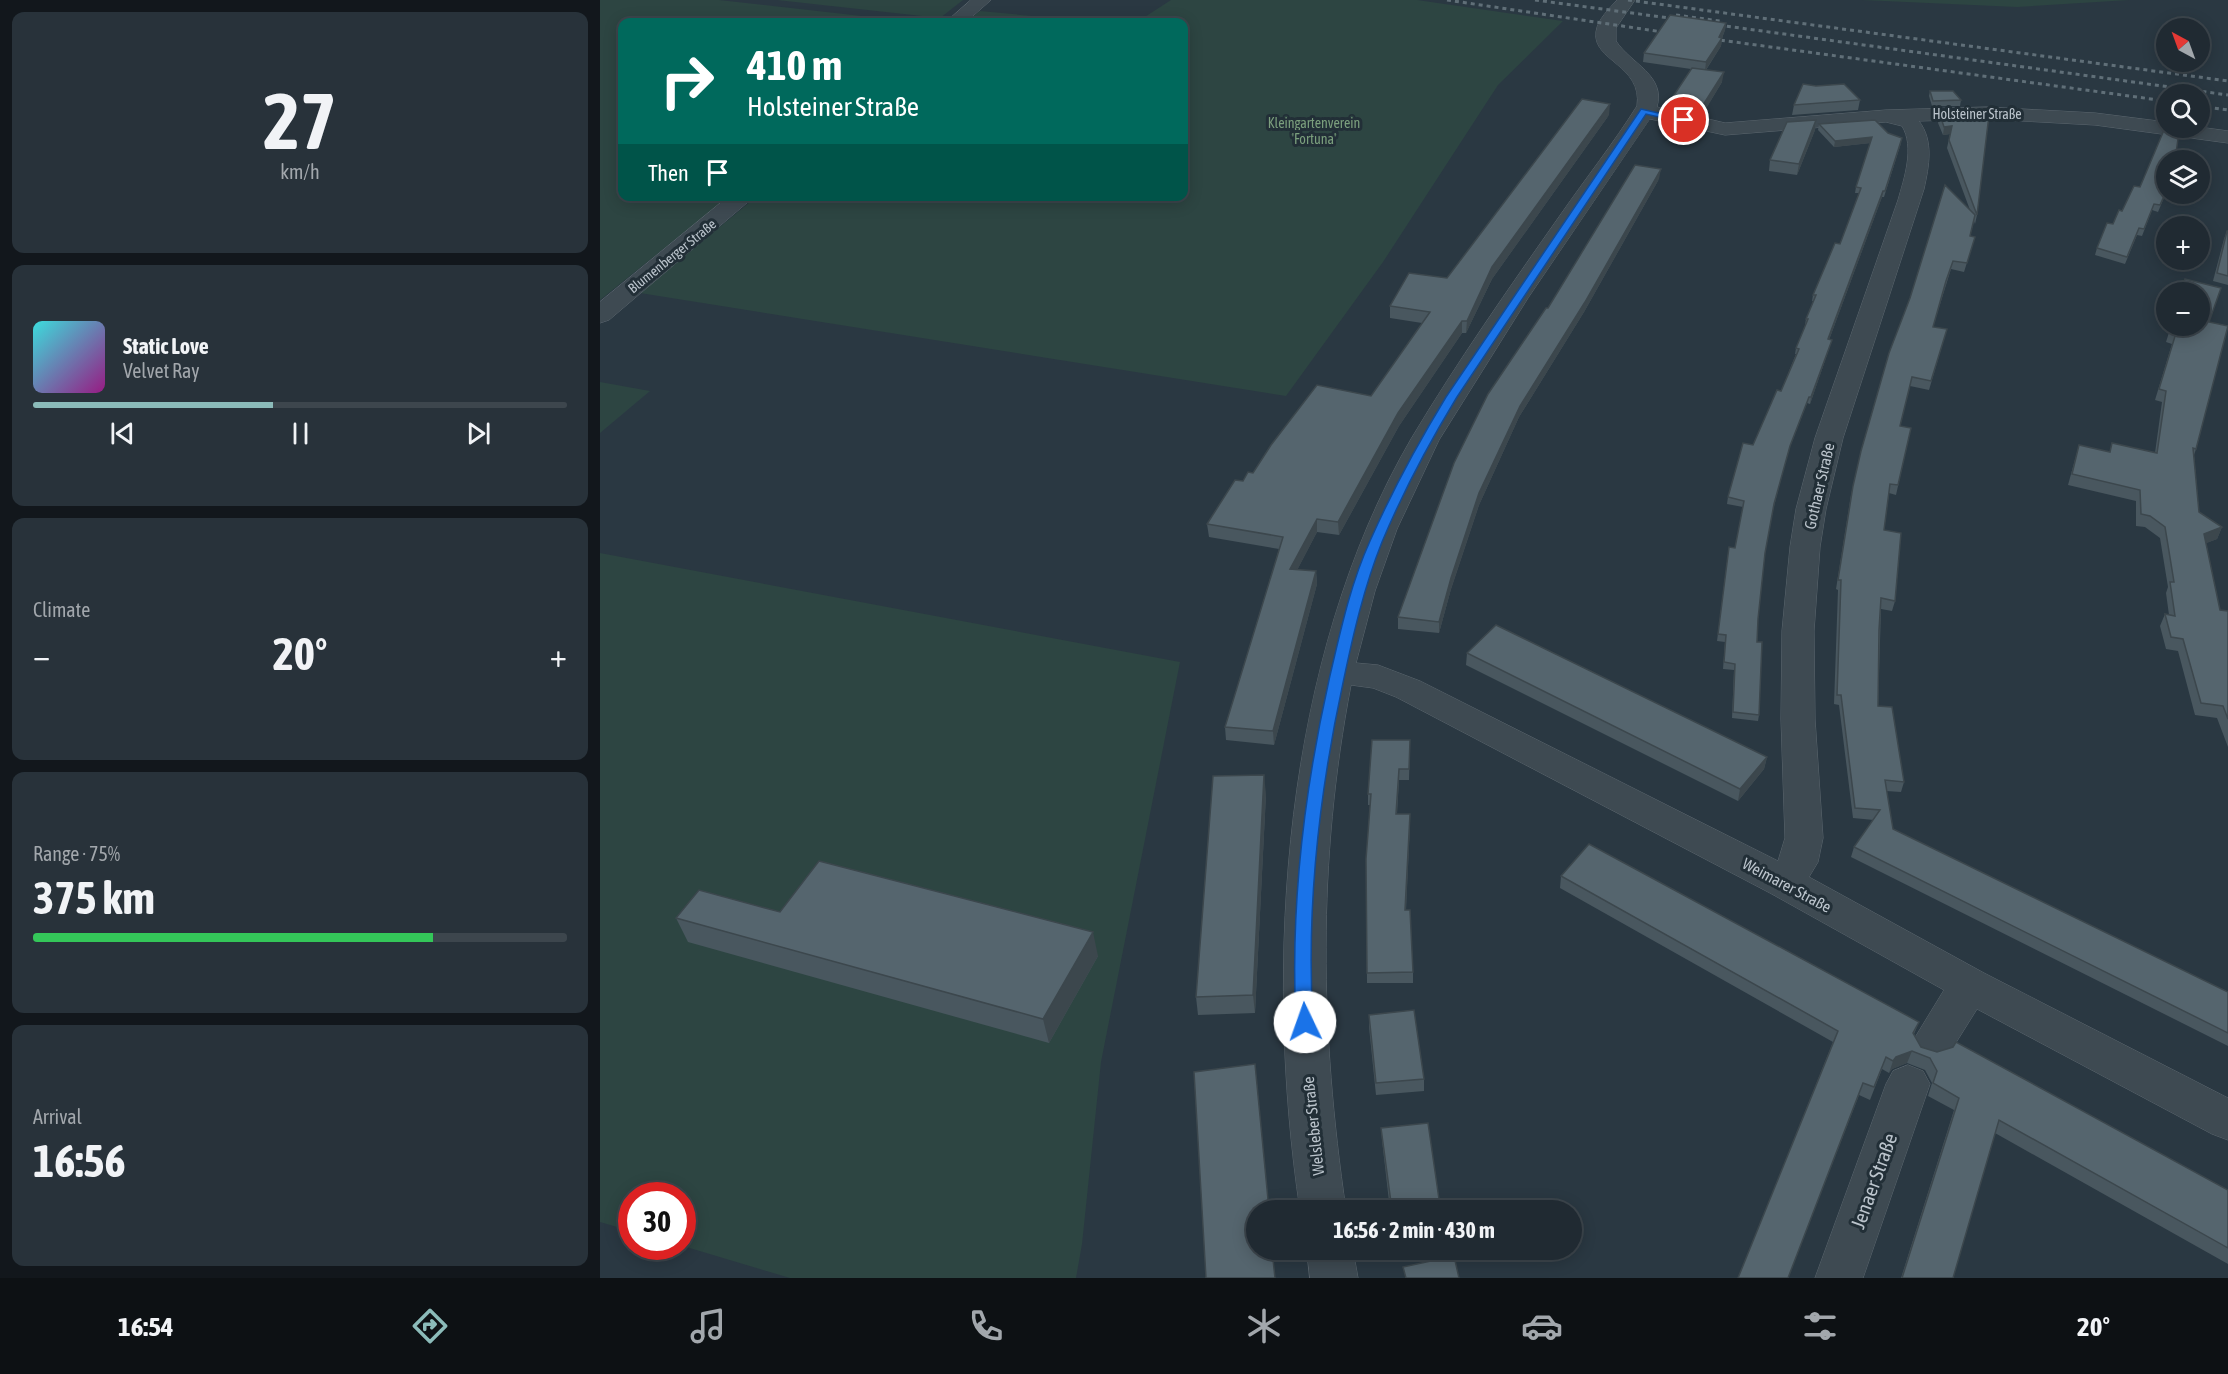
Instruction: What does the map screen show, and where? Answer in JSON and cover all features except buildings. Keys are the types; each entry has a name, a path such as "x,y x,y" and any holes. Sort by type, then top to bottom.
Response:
{"street":[{"path":"960,18 982,0"},
{"path":"1626,0 1605,33 1613,48 1648,87 1650,95 1644,131"},
{"name":"Holsteiner Straße","path":"1644,131 1725,129 1886,116 1968,113 2050,116 2143,124 2228,137"},
{"name":"Gothaer Straße","path":"1784,882 1799,862 1804,838 1798,719 1798,631 1805,547 1811,509 1829,438 1907,209 1917,170 1917,141 1913,129 1905,120 1886,116"},
{"name":"Welsleber Straße","path":"1322,1200 1307,1064 1302,980 1304,899 1315,789 1338,672 1356,597 1375,543 1424,442 1517,296 1644,131"},
{"name":"Blumenberger Straße","path":"600,315 738,201"},
{"name":"Weimarer Straße","path":"1338,672 1378,677 1408,689 1784,882 1970,985 2228,1120"},
{"path":"1932,1044 1970,985"},
{"name":"Jenaer Straße","path":"1839,1278 1908,1084"},
{"path":"1331,1260 1334,1278"}],"green space":[{"path":"600,0 719,0 879,18 618,18 618,201 723,201 600,300"},
{"path":"777,0 963,0 940,18"},
{"name":"Kleingartenverein 'Fortuna'","path":"1171,0 1417,0 1563,21 1498,85 1383,262 1286,396 640,293 751,201 1188,201 1188,18 1143,18"},
{"path":"1862,0 2129,0 2017,7"},
{"path":"980,11 1054,18 971,18"},
{"path":"600,382 650,391 600,433"},
{"path":"600,553 1180,662 1101,1062 1082,1244 1076,1278 790,1278 696,1250 696,1182 618,1182 618,1227 600,1222"}],"railway":[{"path":"1447,0 1676,34"},
{"path":"1535,0 1684,20"},
{"path":"1628,0 2228,81"},
{"path":"1676,15 1720,21"},
{"path":"1711,24 2228,95"},
{"path":"1705,38 2156,100"},
{"path":"2210,108 2228,110"}],"route":[{"path":"1305,1022 1302,980 1304,899 1315,789 1349,623 1375,543 1424,442 1452,397 1517,296 1644,111 1684,120"}]}
